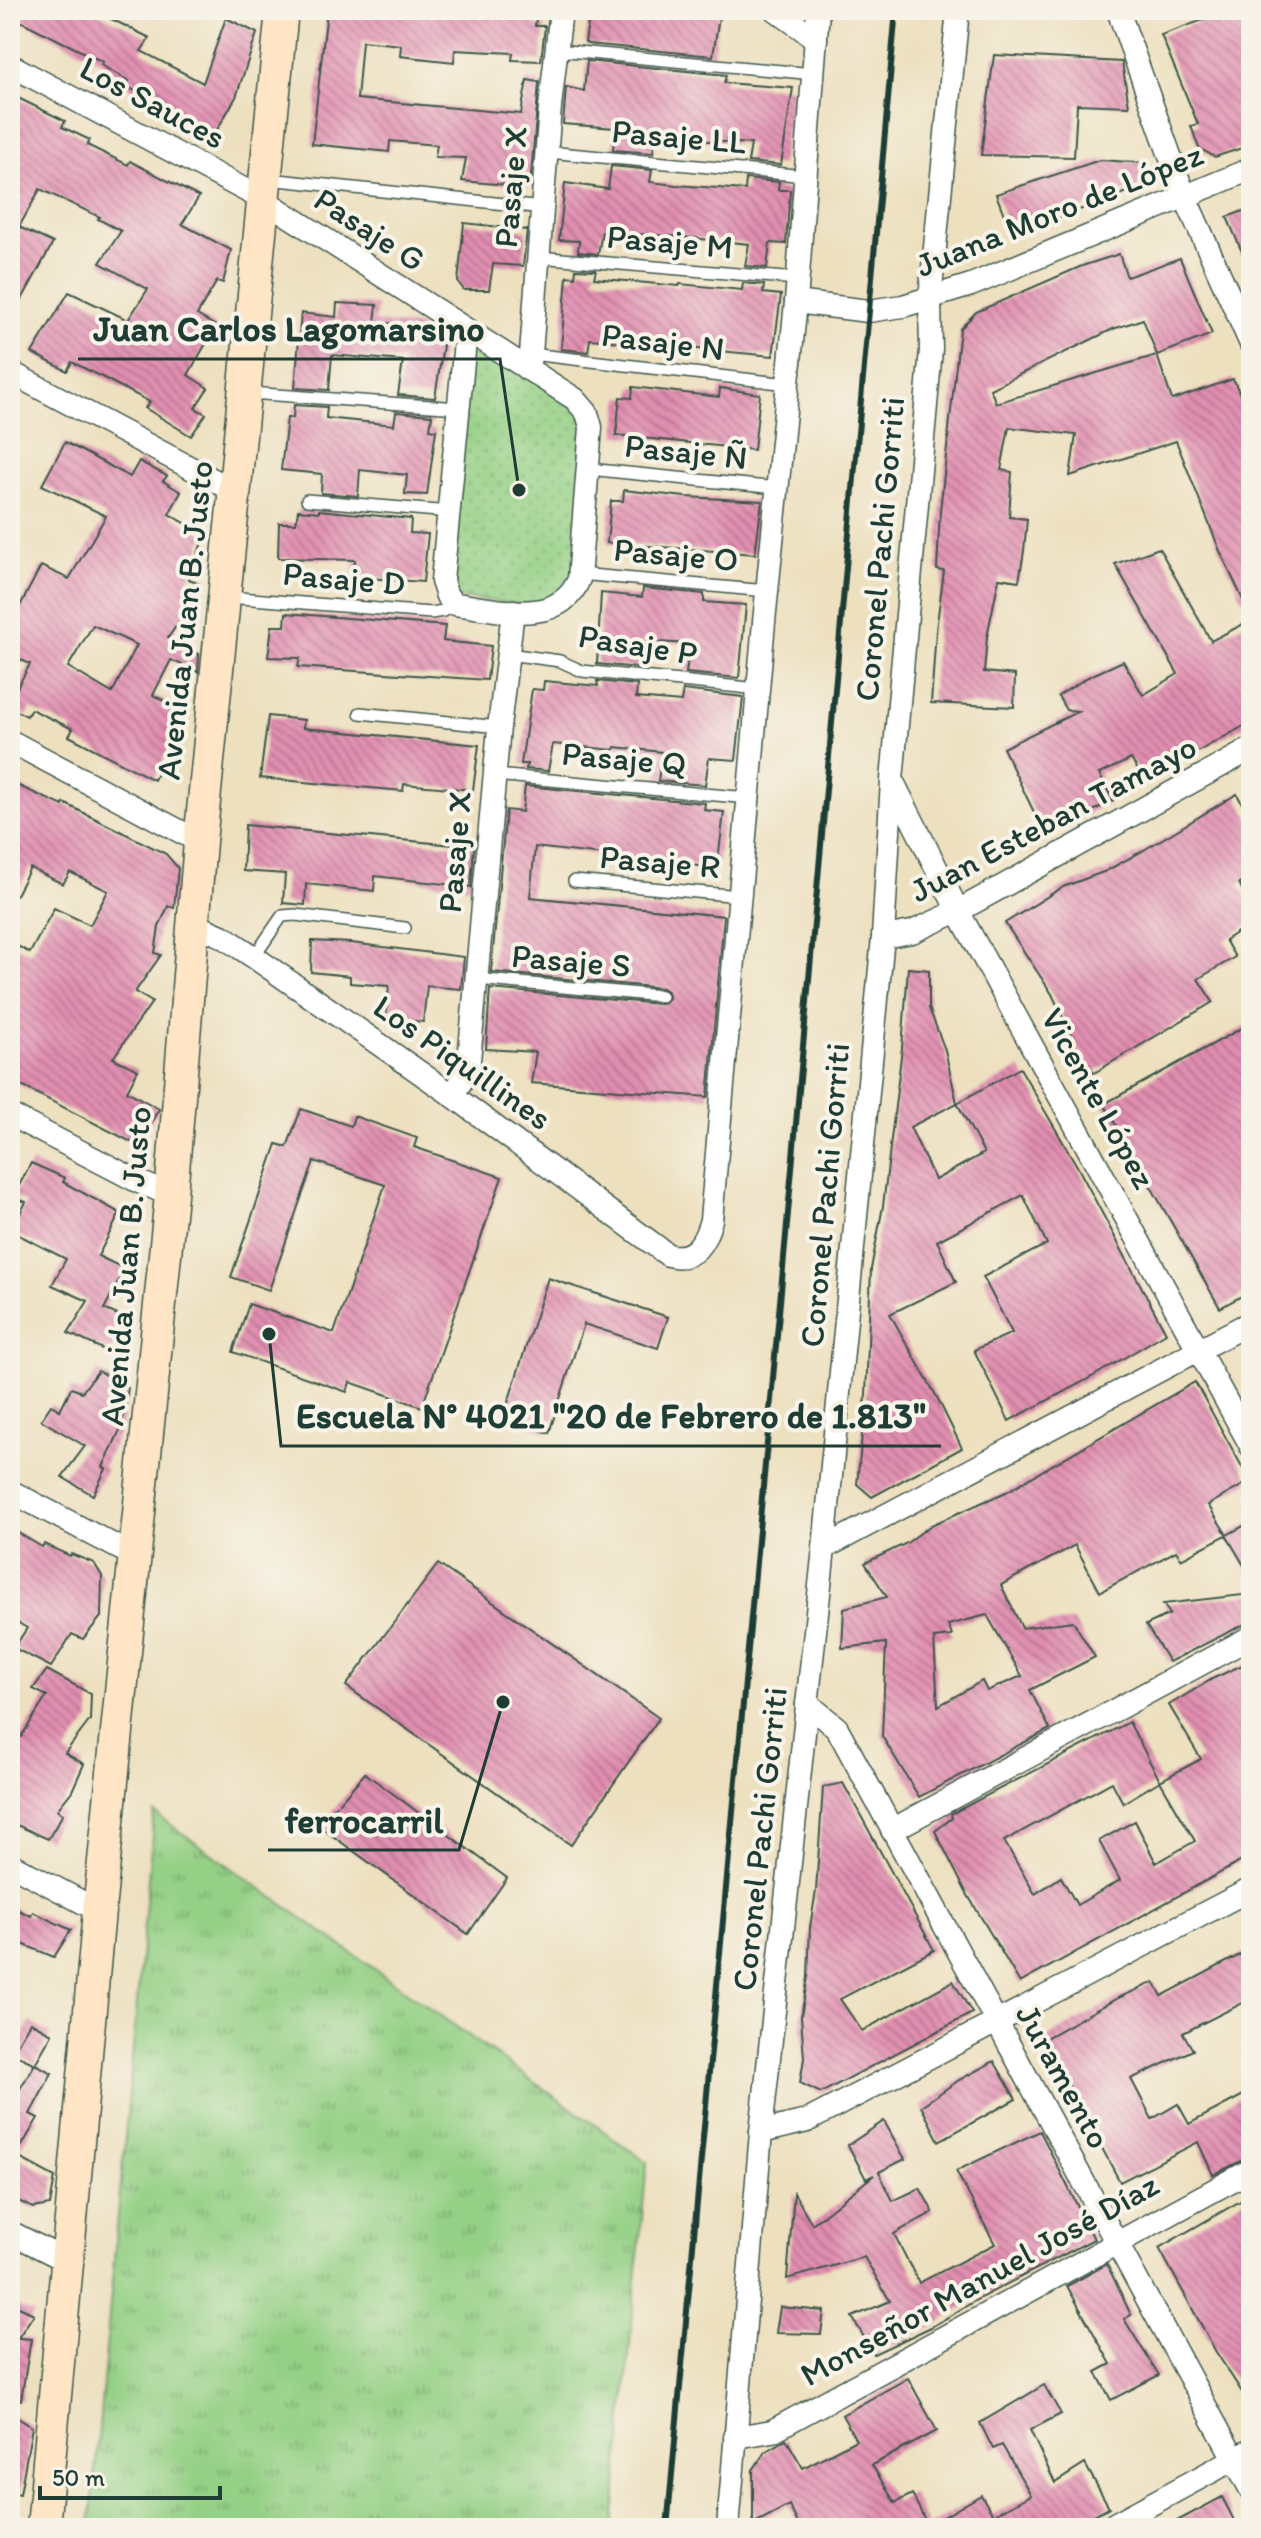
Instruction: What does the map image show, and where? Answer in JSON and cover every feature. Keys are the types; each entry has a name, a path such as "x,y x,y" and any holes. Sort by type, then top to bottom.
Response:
{"street":[{"name":"Avenida Juan B. Justo","path":"43,2528 99,1911 171,1195 200,842 282,10"},
{"name":"Pasaje X","path":"529,361 561,10"},
{"path":"776,10 816,39"},
{"path":"740,896 788,384 818,10"},
{"name":"Coronel Pachi Gorriti","path":"728,2528 761,2132 824,1548 883,937 892,780 931,350 930,299 958,10"},
{"path":"1118,10 1184,195 1251,344"},
{"name":"Los Sauces","path":"10,65 265,189"},
{"name":"Juana Moro de López","path":"796,291 868,311 930,299 971,285 1251,169"},
{"name":"Pasaje G","path":"265,189 466,331 529,361 575,399 587,413 591,427 588,469"},
{"path":"466,331 442,581 447,596 455,604 513,611 554,608 566,601 574,592 579,574 588,469"},
{"path":"10,372 236,492"},
{"name":"Pasaje X","path":"452,1095 468,1072 499,727 513,611"},
{"path":"10,741 200,842"},
{"name":"Juan Esteban Tamayo","path":"883,937 912,932 958,911 1251,749"},
{"name":"Vicente López","path":"892,780 958,911 1251,1446"},
{"name":"Los Piquillines","path":"194,924 224,937 254,957 452,1095 668,1255 678,1257 689,1256 701,1244 711,1220 740,896"},
{"path":"10,1115 139,1182 171,1195"},
{"path":"824,1548 1251,1322"},
{"path":"10,1491 136,1557"},
{"path":"892,1830 1251,1637"},
{"name":"Juramento","path":"807,1703 837,1728 1117,2243 1242,2454 1251,2490"},
{"path":"10,1864 99,1911"},
{"path":"761,2132 807,2121 1251,1889"},
{"name":"Monseñor Manuel José Díaz","path":"735,2437 772,2431 1251,2170"},
{"path":"10,2232 67,2261"},
{"path":"1107,2528 1242,2454"}],"lane":[{"path":"557,50 814,74"},
{"name":"Pasaje LL","path":"548,152 806,176"},
{"path":"265,189 543,208"},
{"name":"Pasaje M","path":"538,257 796,291"},
{"name":"Pasaje N","path":"529,361 788,384"},
{"path":"245,392 460,408"},
{"name":"Pasaje Ñ","path":"588,469 777,488"},
{"path":"307,500 450,512"},
{"name":"Pasaje O","path":"579,574 767,591"},
{"name":"Pasaje D","path":"226,597 431,613 455,604"},
{"name":"Pasaje P","path":"508,654 560,661 582,671 759,689"},
{"path":"360,713 499,727"},
{"name":"Pasaje Q","path":"495,775 749,798"},
{"name":"Pasaje R","path":"574,881 740,896"},
{"path":"254,957 282,916 405,928"},
{"name":"Pasaje S","path":"476,979 661,996"}],"green space":[{"path":"466,331 587,413 579,574 554,608 447,596"},
{"path":"154,1813 647,2162 613,2528 90,2528"}],"building":[{"path":"10,10 93,10 150,38 141,51 203,83 226,18 257,33 236,97 214,135 126,86 129,81 101,65 103,62 10,16"},
{"path":"327,10 537,10 535,26 545,26 541,61 512,60 513,53 455,50 454,62 400,56 401,45 362,41 357,99 521,114 527,80 539,82 530,187 462,181 466,158 435,157 437,145 390,141 389,152 312,144"},
{"path":"590,10 720,10 713,56 588,44 585,42"},
{"path":"1203,10 1251,10 1251,145 1215,157 1199,148 1191,126 1198,124 1161,35 1206,19"},
{"path":"994,55 1122,62 1129,106 1077,104 1074,157 981,155"},
{"path":"587,61 726,75 724,83 793,88 781,165 748,162 751,144 655,137 653,153 613,150 615,128 563,124 566,87 584,91"},
{"path":"10,94 65,121 62,127 90,140 87,145 128,165 130,161 199,197 182,224 231,250 223,283 217,281 197,315 216,326 188,375 208,388 195,408 206,414 191,436 145,408 150,402 72,362 67,371 32,353 69,292 128,320 148,289 100,263 121,231 98,219 100,217 40,189 19,227 53,243 10,321"},
{"path":"1100,160 1144,163 1149,184 1012,235 996,194"},
{"path":"611,166 652,170 650,182 676,185 745,190 746,179 779,182 778,190 790,190 786,244 770,243 767,268 745,266 749,244 671,236 602,232 598,254 578,252 579,241 559,240 565,183 608,189"},
{"path":"1251,208 1251,273 1227,217"},
{"path":"464,223 527,230 523,266 493,264 489,290 464,290 458,282"},
{"path":"1119,254 1127,277 1180,258 1212,334 1157,355 1172,400 1233,379 1251,417 1251,617 1220,551 1176,441 1070,476 1076,435 1009,427 1001,470 1012,472 1009,517 1027,519 1024,551 1019,581 999,578 987,637 984,672 1015,675 1014,707 931,703 944,571 937,570 940,511 960,329 976,312 1082,266","holes":["1143,319 1157,355 996,403 990,389 1113,329"]},
{"path":"576,269 596,270 594,278 679,286 742,290 743,283 764,285 763,293 781,295 773,356 590,339 588,352 561,349 567,276 575,277"},
{"path":"337,303 377,305 375,322 438,328 445,332 435,398 398,395 403,361 332,355 329,390 295,388 301,313 336,317"},
{"path":"633,387 719,397 720,388 760,394 754,450 616,435 620,397 632,398"},
{"path":"294,405 327,407 326,418 394,425 396,412 432,415 430,429 436,430 427,495 405,494 407,475 360,470 358,496 321,493 322,474 281,470 287,418 293,418"},
{"path":"65,442 130,477 139,461 167,476 163,481 181,492 169,514 205,534 189,579 199,584 199,593 168,638 199,654 198,672 171,660 153,695 181,710 168,734 174,738 154,780 69,736 73,729 31,709 27,716 10,708 10,701 30,664 10,655 10,625 41,566 69,579 106,516 42,485","holes":["93,625 137,645 112,693 68,667"]},
{"path":"624,490 762,501 755,554 607,543 611,501 623,501"},
{"path":"298,510 411,519 410,533 428,534 423,582 353,577 355,560 278,558 279,523 296,523"},
{"path":"1159,548 1211,641 1251,620 1251,722 1145,781 1131,759 1099,774 1113,800 1046,837 1003,748 1079,711 1066,710 1058,696 1088,677 1123,661 1143,695 1178,674 1115,564"},
{"path":"643,588 704,594 704,602 746,605 739,678 686,673 690,644 642,641 639,668 597,664 601,593 642,597"},
{"path":"286,613 445,626 443,641 491,646 487,680 298,667 300,658 268,657 272,626 285,626"},
{"path":"544,681 598,686 597,681 637,685 636,698 681,702 683,690 743,697 736,760 709,758 705,785 658,781 662,752 553,744 548,771 526,769 527,764 521,764 532,689 543,690"},
{"path":"268,716 304,720 303,728 479,745 473,790 404,784 403,791 260,778"},
{"path":"10,782 63,806 64,803 166,854 178,868 174,908 168,906 159,927 155,953 161,955 135,992 152,1002 113,1058 138,1070 127,1091 159,1109 137,1145 10,1080 10,942 30,953 54,908 90,925 108,891 70,872 63,884 30,868 10,906"},
{"path":"525,786 705,803 704,810 724,812 717,869 655,859 535,847 530,897 724,916 708,1097 531,1083 536,1052 486,1049 490,989 660,1004 669,998 668,992 662,988 491,972 506,810 522,812"},
{"path":"1237,794 1251,821 1251,876 1239,883 1251,908 1251,923 1225,940 1235,957 1198,979 1213,1002 1094,1073 1076,1046 1052,994 1005,923 1063,887 1106,871 1139,853"},
{"path":"245,825 474,847 471,887 375,876 374,891 306,884 305,905 283,903 285,874 243,871"},
{"path":"312,941 464,957 461,989 427,986 423,1022 386,1018 389,986 350,983 350,976 311,972"},
{"path":"908,968 929,970 929,1008 945,1050 957,1103 1020,1068 1077,1166 1166,1333 1009,1421 974,1350 1012,1333 983,1277 1047,1244 1023,1195 937,1241 956,1282 890,1314 962,1448 872,1497 857,1484 866,1395 871,1269 883,1206","holes":["957,1103 984,1153 935,1180 910,1127"]},
{"path":"1251,1023 1251,1291 1220,1308 1104,1104"},
{"path":"301,1109 351,1126 354,1116 417,1138 414,1147 502,1177 422,1407 350,1382 347,1392 233,1352 249,1304 334,1333 385,1185 314,1161 269,1290 231,1277 277,1144 287,1147"},
{"path":"31,1163 65,1178 63,1182 120,1213 98,1256 125,1269 104,1309 131,1321 111,1353 68,1333 88,1301 52,1285 66,1259 11,1231 26,1202 13,1197"},
{"path":"548,1278 668,1317 658,1348 584,1324 549,1433 503,1418"},
{"path":"98,1371 128,1388 121,1428 93,1495 62,1477 85,1446 41,1420 51,1405 60,1410 71,1388 82,1392"},
{"path":"1195,1382 1250,1481 1208,1505 1227,1535 1251,1522 1251,1577 1226,1535 1181,1559 1176,1551 1100,1592 1075,1545 1001,1585 1022,1628 1073,1621 1095,1657 1030,1690 1050,1729 919,1797 882,1736 886,1643 842,1648 844,1608 887,1597 865,1563 907,1543 931,1525 1006,1492","holes":["987,1615 1022,1676 987,1691 982,1681 938,1706 934,1638 952,1636 948,1625"]},
{"path":"10,1528 42,1547 44,1544 94,1563 102,1576 101,1617 83,1639 72,1634 51,1667 14,1648 27,1628 10,1618"},
{"path":"438,1564 659,1718 571,1845 346,1686"},
{"path":"1251,1594 1251,1621 1169,1662 1146,1625 1170,1614 1163,1604"},
{"path":"1251,1661 1251,1856 1020,1983 966,1892 935,1831 952,1818 951,1814 1129,1722 1160,1781 1201,1759 1169,1705 1214,1678","holes":["1160,1781 1195,1841 1156,1863 1135,1821 1099,1841 1120,1880 1077,1905 1061,1877 1035,1894 1004,1841 1112,1782 1123,1803"]},
{"path":"47,1670 91,1694 90,1720 65,1753 84,1764 72,1791 57,1810 63,1814 48,1839 10,1822 10,1731 21,1737 47,1696 33,1689"},
{"path":"365,1773 507,1878 468,1934 319,1826"},
{"path":"843,1783 934,1950 840,1999 862,2031 953,1981 972,2013 821,2093 800,2083 804,2058 801,2016 808,1977 823,1787"},
{"path":"10,1906 31,1916 33,1912 71,1930 54,1957 10,1939"},
{"path":"1251,1949 1251,1999 1183,2033 1193,2050 1131,2079 1152,2119 1178,2104 1189,2124 1251,2091 1251,2156 1213,2175 1198,2142 1120,2182 1044,2039 1154,1982 1162,1996"},
{"path":"30,2022 52,2034 35,2064 12,2053"},
{"path":"994,2061 1016,2099 939,2141 921,2106"},
{"path":"35,2064 52,2073 30,2114 38,2118 16,2156 55,2177 50,2205 33,2208 10,2197 10,2105"},
{"path":"884,2121 905,2159 879,2172 893,2201 920,2188 933,2212 894,2234 919,2283 995,2244 956,2171 1040,2131 1094,2239 931,2327 874,2354 852,2317 890,2301 864,2257 787,2279 794,2193 812,2224 874,2175 866,2179 848,2145"},
{"path":"1251,2195 1251,2406 1216,2352 1159,2248"},
{"path":"1107,2264 1131,2315 1124,2319 1159,2375 1111,2400 1096,2372 1111,2364 1067,2286"},
{"path":"10,2303 34,2314 18,2338 31,2339 21,2400 10,2399"},
{"path":"780,2307 824,2311 821,2334 776,2333"},
{"path":"908,2378 937,2431 872,2465 895,2503 912,2494 928,2526 981,2495 993,2515 1031,2495 1002,2445 993,2449 980,2423 1044,2385 1061,2414 1030,2430 1055,2483 1085,2464 1109,2507 1070,2528 800,2528 789,2505 753,2524 753,2470 765,2452 786,2439 803,2468 856,2440 842,2415"},
{"path":"10,2413 32,2427 20,2494 10,2493"},
{"path":"1222,2497 1238,2528 1164,2528"}],"railway":[{"path":"667,2528 896,10"}],"place":[{"name":"Juan Carlos Lagomarsino","path":"519,490"},
{"name":"Escuela N° 4021 \"20 de Febrero de 1.813\"","path":"269,1334"},
{"name":"ferrocarril","path":"503,1702"}]}
